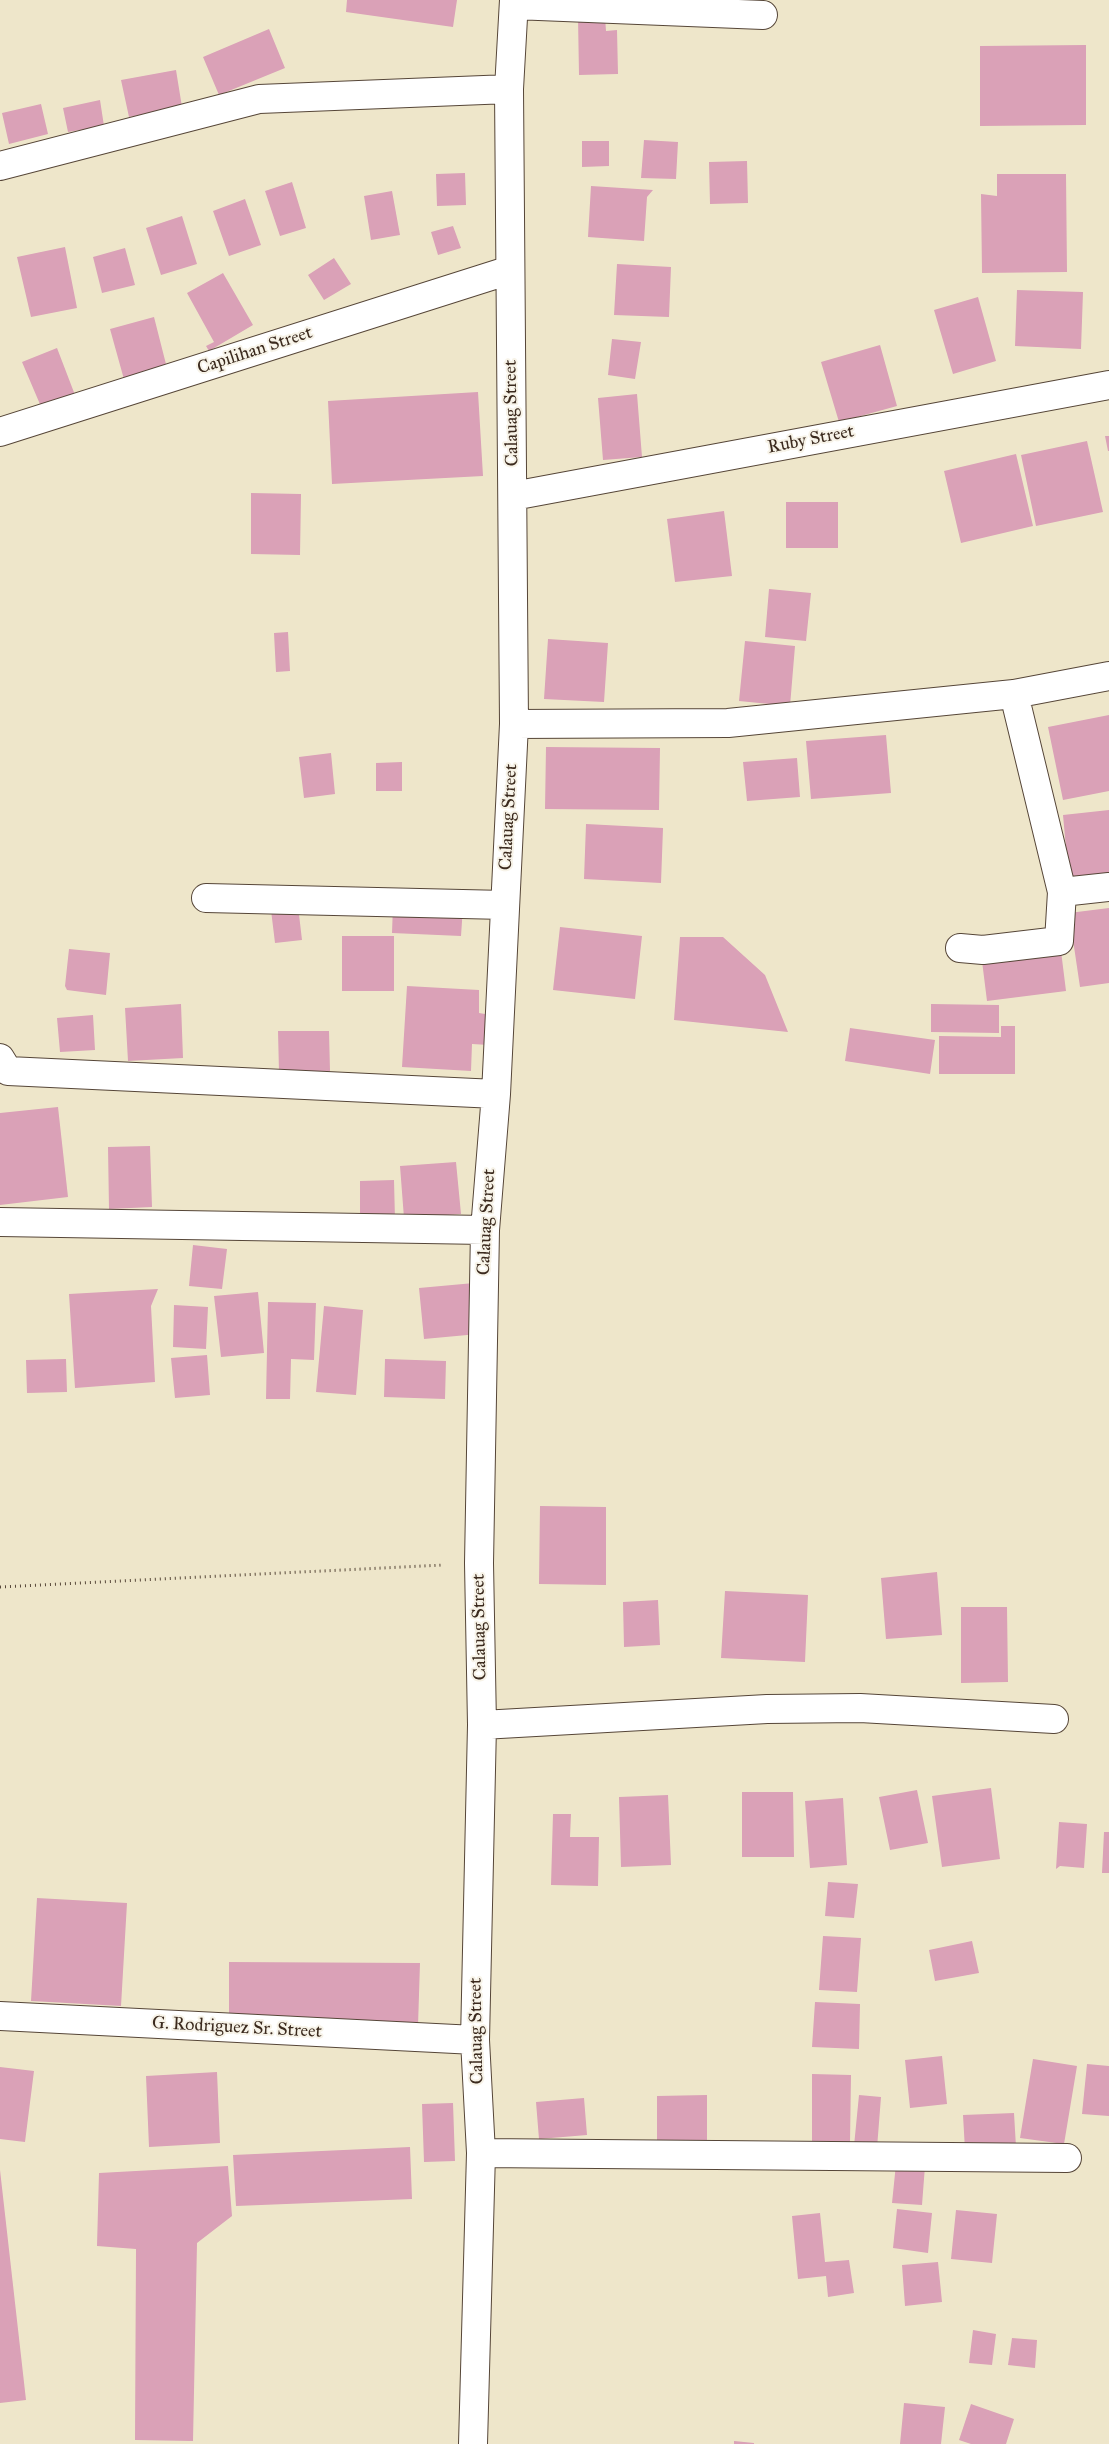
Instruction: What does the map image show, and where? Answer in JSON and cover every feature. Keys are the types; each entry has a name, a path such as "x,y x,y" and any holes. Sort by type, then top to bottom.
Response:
{"street":[{"path":"514,2 763,15"},
{"name":"Calauag Street","path":"473,2444 481,2153 475,2040 482,1725 479,1563 485,1230 496,1094 514,724 510,89 514,2"},
{"path":"0,166 259,99 510,89"},
{"name":"Capilihan Street","path":"0,432 510,270"},
{"name":"Ruby Street","path":"513,496 1109,385"},
{"path":"514,724 728,723 1014,694 1109,676"},
{"path":"960,948 983,950 1059,941 1062,892 1014,694"},
{"path":"1062,892 1109,887"},
{"path":"206,898 505,904"},
{"path":"0,1058 8,1071 496,1094"},
{"path":"0,1222 485,1230"},
{"path":"482,1725 776,1708 860,1708 1054,1719"},
{"name":"G. Rodriguez Sr. Street","path":"0,2016 475,2040"},
{"path":"481,2153 1067,2158"}],"path":[{"path":"0,1587 479,1563"}],"building":[{"path":"347,0 457,0 453,27 346,12"},
{"path":"578,17 605,17 606,31 617,30 618,74 579,75"},
{"path":"269,29 285,68 219,95 203,57"},
{"path":"1086,45 1086,125 980,126 980,46"},
{"path":"176,70 182,107 129,117 121,80"},
{"path":"100,100 104,126 68,132 63,108"},
{"path":"41,104 48,134 9,144 2,113"},
{"path":"644,140 678,142 676,179 641,178"},
{"path":"582,141 609,141 609,166 582,167"},
{"path":"747,161 748,203 710,204 709,162"},
{"path":"465,173 466,205 437,206 436,174"},
{"path":"997,174 1066,174 1067,272 982,273 981,194 997,196"},
{"path":"292,182 306,228 280,236 265,191"},
{"path":"591,186 653,190 647,197 644,241 588,237"},
{"path":"392,191 400,235 371,240 364,196"},
{"path":"245,199 261,245 229,256 213,211"},
{"path":"182,216 197,264 161,275 146,228"},
{"path":"453,226 461,248 438,255 431,232"},
{"path":"65,247 77,308 31,317 17,257"},
{"path":"125,248 135,285 102,293 93,257"},
{"path":"334,258 351,284 324,300 308,275"},
{"path":"617,264 671,267 669,317 614,315"},
{"path":"223,273 253,325 209,351 206,346 214,342 187,293"},
{"path":"1017,290 1083,292 1081,349 1015,346"},
{"path":"978,297 996,361 953,374 934,310"},
{"path":"154,317 168,372 125,383 110,329"},
{"path":"612,339 641,342 635,379 608,375"},
{"path":"880,345 897,406 839,422 821,362"},
{"path":"57,348 75,395 42,409 22,362"},
{"path":"478,392 483,476 332,484 328,401"},
{"path":"637,394 642,457 603,460 598,398"},
{"path":"1105,436 1109,436 1109,451 1108,451"},
{"path":"1087,441 1103,512 1036,526 1021,455"},
{"path":"1016,454 1033,526 961,543 944,471"},
{"path":"251,493 301,494 300,555 251,554"},
{"path":"786,502 838,502 838,548 786,548"},
{"path":"724,511 732,576 675,582 667,519"},
{"path":"769,589 811,593 806,641 765,637"},
{"path":"288,632 290,671 276,672 274,633"},
{"path":"548,639 608,643 604,702 544,699"},
{"path":"745,641 795,646 790,706 739,701"},
{"path":"1109,715 1109,791 1063,800 1048,727"},
{"path":"886,735 891,793 811,799 806,741"},
{"path":"546,747 660,748 659,810 545,809"},
{"path":"331,753 335,794 304,798 299,757"},
{"path":"797,758 800,797 747,801 743,762"},
{"path":"402,762 402,791 376,791 376,763"},
{"path":"1109,810 1109,877 1069,881 1063,815"},
{"path":"586,824 663,828 661,883 584,879"},
{"path":"393,905 463,907 461,936 392,933"},
{"path":"298,906 302,940 275,943 271,910"},
{"path":"1109,908 1109,983 1080,987 1069,913"},
{"path":"560,927 642,936 635,999 553,990"},
{"path":"342,936 394,936 394,991 342,991"},
{"path":"680,937 723,937 765,975 788,1032 674,1020"},
{"path":"69,949 110,953 106,995 67,990 65,986"},
{"path":"1061,951 1066,991 987,1001 982,961"},
{"path":"407,986 479,990 479,1013 491,1015 489,1045 472,1044 471,1071 402,1067"},
{"path":"181,1004 183,1058 128,1061 125,1008"},
{"path":"931,1004 999,1005 999,1033 931,1032"},
{"path":"93,1015 95,1050 60,1052 57,1018"},
{"path":"1001,1026 1015,1026 1015,1074 939,1074 939,1036 1001,1037"},
{"path":"850,1028 935,1040 930,1074 845,1061"},
{"path":"278,1031 329,1031 330,1071 279,1072"},
{"path":"58,1107 68,1197 0,1205 0,1113"},
{"path":"150,1146 152,1207 109,1209 108,1147"},
{"path":"456,1162 461,1214 404,1218 400,1166"},
{"path":"394,1180 395,1220 360,1220 360,1181"},
{"path":"193,1245 227,1249 222,1289 189,1286"},
{"path":"474,1283 478,1334 424,1339 419,1288"},
{"path":"158,1289 151,1306 155,1382 75,1388 69,1294"},
{"path":"258,1292 264,1353 221,1357 214,1296"},
{"path":"268,1302 316,1303 314,1360 291,1359 290,1399 266,1399"},
{"path":"174,1305 208,1307 206,1349 173,1347"},
{"path":"324,1306 363,1310 356,1395 316,1392"},
{"path":"207,1355 210,1395 175,1398 171,1358"},
{"path":"66,1359 67,1392 27,1393 26,1360"},
{"path":"385,1359 446,1361 445,1399 384,1397"},
{"path":"540,1506 606,1507 606,1585 539,1584"},
{"path":"937,1572 942,1635 886,1639 881,1578"},
{"path":"725,1591 808,1595 805,1662 721,1658"},
{"path":"658,1600 660,1645 624,1647 623,1602"},
{"path":"961,1607 1007,1607 1008,1682 961,1683"},
{"path":"991,1788 1000,1859 942,1867 932,1796"},
{"path":"917,1790 928,1843 890,1850 879,1797"},
{"path":"742,1792 793,1792 794,1857 742,1857"},
{"path":"668,1795 671,1865 621,1867 619,1797"},
{"path":"843,1798 847,1865 810,1868 805,1801"},
{"path":"553,1814 571,1814 570,1837 599,1837 598,1886 551,1885"},
{"path":"1059,1822 1087,1824 1084,1868 1060,1866 1056,1869"},
{"path":"1104,1832 1109,1832 1109,1873 1102,1873"},
{"path":"828,1882 858,1884 854,1918 825,1916"},
{"path":"37,1898 127,1903 121,2006 31,2001"},
{"path":"823,1936 861,1938 857,1992 819,1990"},
{"path":"972,1941 979,1973 935,1981 929,1950"},
{"path":"229,1962 420,1963 418,2026 229,2023"},
{"path":"815,2002 860,2004 859,2049 812,2047"},
{"path":"942,2056 947,2104 910,2108 905,2060"},
{"path":"1033,2059 1077,2066 1064,2144 1020,2138"},
{"path":"1087,2064 1109,2066 1109,2116 1082,2114"},
{"path":"0,2067 34,2071 25,2142 0,2139"},
{"path":"217,2072 220,2143 149,2147 146,2076"},
{"path":"812,2074 851,2075 850,2143 812,2142"},
{"path":"707,2095 707,2145 657,2145 657,2096"},
{"path":"859,2095 881,2097 877,2148 854,2146"},
{"path":"584,2098 587,2135 539,2139 536,2102"},
{"path":"453,2103 455,2161 424,2162 422,2104"},
{"path":"1014,2113 1016,2147 965,2150 963,2115"},
{"path":"410,2147 412,2199 236,2206 233,2155"},
{"path":"896,2164 925,2166 922,2205 892,2203"},
{"path":"228,2166 232,2216 197,2243 193,2441 135,2440 136,2249 97,2246 99,2173"},
{"path":"0,2170 26,2400 0,2403"},
{"path":"897,2209 932,2213 928,2253 893,2248"},
{"path":"956,2210 997,2214 992,2263 951,2259"},
{"path":"820,2213 825,2262 849,2260 854,2293 828,2297 826,2276 798,2279 792,2216"},
{"path":"938,2262 942,2302 905,2306 902,2265"},
{"path":"973,2330 996,2334 992,2365 969,2363"},
{"path":"1012,2338 1037,2340 1035,2368 1008,2365"},
{"path":"904,2403 945,2407 941,2444 900,2444"},
{"path":"971,2404 1014,2419 1006,2444 971,2444 959,2440"},
{"path":"734,2441 754,2443 754,2444 734,2444"}]}
